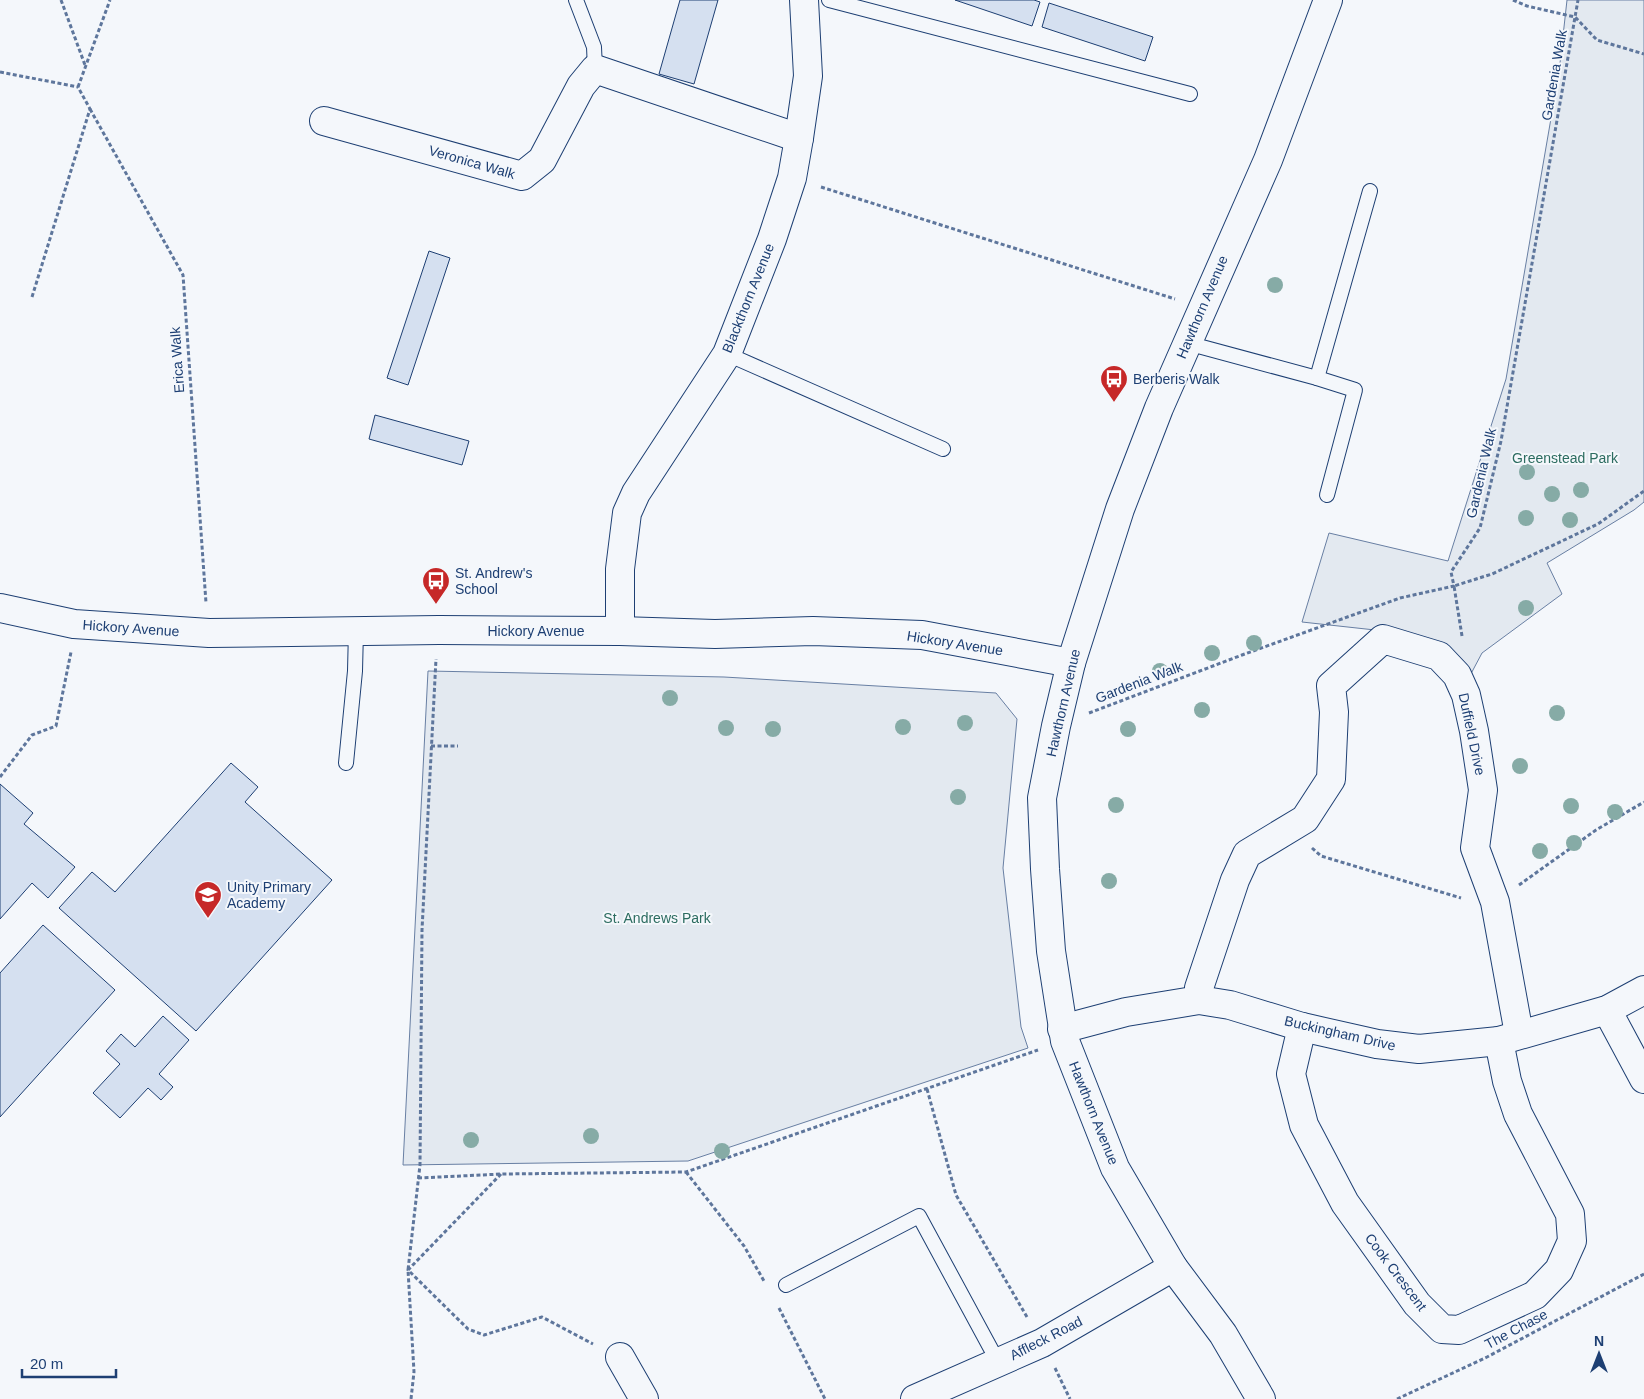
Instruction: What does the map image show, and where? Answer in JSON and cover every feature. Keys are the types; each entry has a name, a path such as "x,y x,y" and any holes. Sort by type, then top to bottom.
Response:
{"street":[{"name":"Blackthorn Avenue","path":"620,631 620,569 627,514 636,493 726,354 772,239 792,178 808,76 804,0"},
{"name":"Hawthorn Avenue","path":"1262,1399 1222,1334 1173,1267 1115,1168 1063,1035 1050,951 1042,798 1071,663 1120,509 1159,408 1268,160 1328,0"},
{"name":"Veronica Walk","path":"324,120 522,176 542,160 581,86 596,70"},
{"path":"596,70 799,138"},
{"name":"Hickory Avenue","path":"0,608 74,624 209,633 439,630 620,631 715,634 814,631 922,635 1071,663"},
{"name":"Duffield Drive","path":"1199,1000 1199,988 1235,880 1247,854 1305,819 1331,779 1334,712 1331,686 1383,639 1439,656 1457,675 1466,695 1474,731 1483,790 1475,848 1495,902 1509,1038"},
{"name":"Buckingham Drive","path":"1063,1035 1126,1012 1199,1000 1230,1005 1302,1027 1377,1044 1419,1049 1509,1038 1607,1010 1644,990"},
{"path":"1607,1010 1644,1079"},
{"name":"Cook Crescent","path":"1302,1027 1291,1074 1304,1125 1345,1203 1417,1304 1442,1329 1459,1330 1535,1295 1559,1270 1572,1241 1570,1214 1518,1114 1507,1081 1509,1038"},
{"name":"Affleck Road","path":"915,1399 1042,1343 1173,1267"},
{"path":"620,1357 644,1399"}],"lane":[{"path":"576,0 594,47 596,70"},
{"path":"829,0 1190,94"},
{"path":"1317,378 1370,191"},
{"path":"1187,343 1355,390 1328,495"},
{"path":"726,354 943,449"},
{"path":"346,763 355,671 356,630"},
{"path":"786,1285 919,1216 998,1362"}],"path":[{"path":"61,0 86,66"},
{"path":"0,72 78,87 110,0"},
{"path":"1513,0 1527,6 1576,17 1597,40 1644,54"},
{"name":"Gardenia Walk","path":"1056,726 1242,654 1400,598 1454,586 1451,572 1480,528 1501,441 1578,0"},
{"name":"Erica Walk","path":"78,87 182,275 209,633"},
{"path":"32,298 90,108"},
{"path":"792,178 1203,307"},
{"path":"1457,675 1464,650 1454,586 1492,574 1598,524 1644,491"},
{"path":"0,777 32,735 56,726 70,661 74,624"},
{"path":"411,1399 414,1372 408,1270 420,1165 422,930 439,630"},
{"path":"431,746 458,746"},
{"path":"418,1178 502,1174 686,1172 927,1089 1063,1035"},
{"path":"927,1089 956,1195 1042,1343"},
{"path":"686,1172 744,1246 768,1288"},
{"path":"408,1270 502,1174"},
{"path":"408,1270 468,1328 484,1335 542,1317 620,1357"},
{"name":"The Chase","path":"1397,1399 1487,1357 1644,1274"},
{"path":"778,1306 825,1399"}],"green space":[{"name":"Greenstead Park","path":"1567,0 1644,0 1644,502 1547,563 1562,594 1482,653 1465,685 1375,630 1302,622 1329,533 1448,561 1506,379 1559,72"},
{"name":"St. Andrews Park","path":"428,671 724,677 996,693 1017,719 1003,868 1021,1027 1028,1048 688,1161 403,1165"}],"building":[{"path":"680,0 718,0 694,84 659,74"},
{"path":"955,0 1034,0 1040,2 1032,26"},
{"path":"1049,3 1153,37 1145,61 1042,27"},
{"path":"429,251 450,258 408,385 387,378"},
{"path":"375,415 469,441 462,465 369,439"},
{"path":"231,763 258,787 245,802 332,880 196,1031 59,908 92,872 115,892"},
{"path":"0,784 33,813 24,824 75,867 48,898 32,883 0,919"},
{"path":"43,925 115,990 0,1117 0,973"},
{"path":"163,1016 189,1040 159,1074 173,1087 161,1100 148,1088 120,1118 93,1093 120,1064 106,1051 121,1034 135,1047"}],"place":[{"name":"Berberis Walk","path":"1114,403"},
{"name":"St. Andrew's School","path":"436,605"},
{"name":"Unity Primary Academy","path":"208,919"}]}
